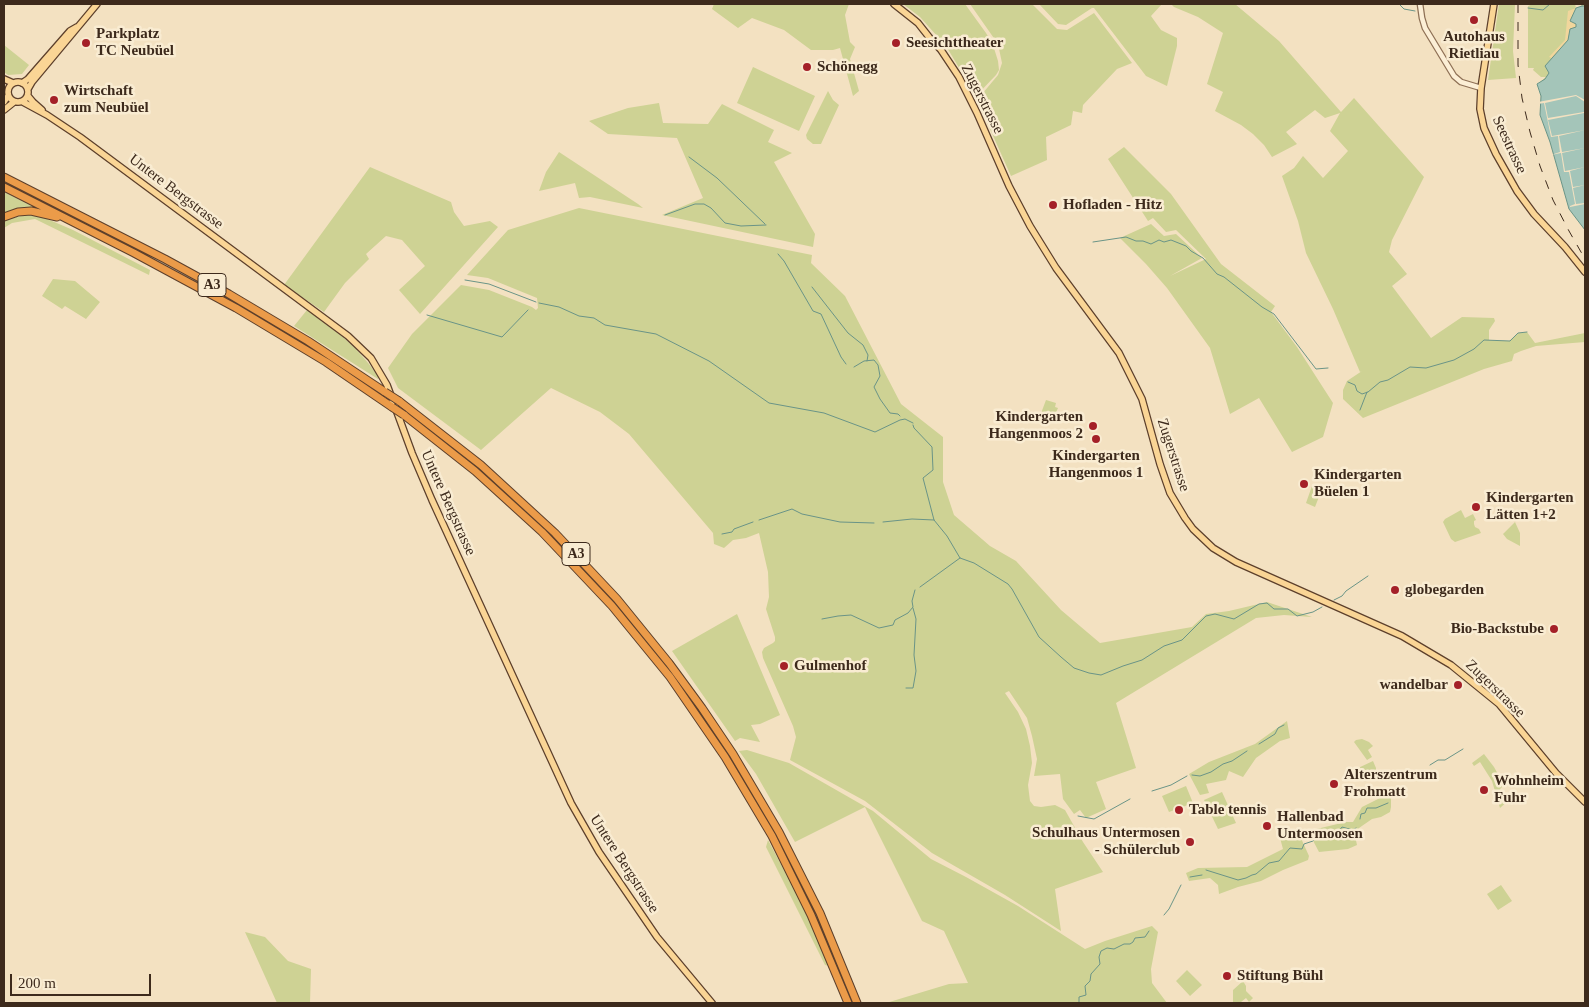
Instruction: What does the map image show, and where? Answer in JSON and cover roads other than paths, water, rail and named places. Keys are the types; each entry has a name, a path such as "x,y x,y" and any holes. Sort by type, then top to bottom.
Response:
{"highway":[{"name":"A3","path":"4,177 149,251 308,341 385,392 475,460 555,533 617,599 674,668 734,754 780,832 820,913 857,1003"},
{"name":"A3","path":"4,187 184,279 326,362 392,407 475,471 548,538 612,606 670,677 730,764 772,836 808,907 848,1003"},
{"path":"4,217 18,212 37,212 81,226"}],"main road":[{"path":"4,110 14,102 22,102 32,82 97,4"},
{"name":"Zugerstrasse","path":"894,4 918,23 941,50 959,78 977,113 1009,186 1030,226 1056,268 1119,353 1142,399 1170,493 1193,529 1213,548 1236,562 1402,636 1452,665 1498,704 1556,773 1585,802"},
{"name":"Seestrasse","path":"1494,4 1481,88 1480,109 1484,128 1517,191 1534,214 1585,272"},
{"path":"4,78 13,83 22,83 28,79 70,31 77,27"},
{"path":"4,102 7,91 13,83"},
{"path":"22,83 28,92"},
{"path":"7,91 14,102"},
{"name":"Untere Bergstrasse","path":"28,92 47,115"},
{"name":"Untere Bergstrasse","path":"22,102 47,115 80,137 348,336 370,358 387,385 432,500 571,803 594,844 657,937 712,1003"}],"street":[{"path":"1420,4 1426,28 1454,76 1462,82 1481,88"}],"water":[{"path":"1585,6 1585,230 1569,209 1550,142 1540,115 1541,96 1537,84 1545,79 1549,73 1545,66 1568,40 1570,29 1576,27 1576,24 1570,21 1576,8"}],"waterway":[{"path":"1399,4 1404,9 1415,11"},
{"path":"1472,4 1482,4"},
{"path":"1528,8 1543,10 1550,4"},
{"path":"689,157 717,178 765,224"},
{"path":"665,215 695,204 704,204 711,208 725,223 741,226 766,225"},
{"path":"1093,242 1126,237 1151,244 1159,240 1164,242 1171,240 1186,246 1203,258 1217,274 1224,277 1262,307 1274,314 1316,369 1328,368"},
{"path":"778,254 813,311 821,314 846,364"},
{"path":"465,280 489,284 536,302"},
{"path":"812,287 848,333 863,345 868,355 867,361"},
{"path":"539,303 559,307 579,316 594,318 605,325 656,334 709,361 769,403 824,413 875,432 900,420 905,419 913,423"},
{"path":"427,315 502,337 528,310"},
{"path":"1348,382 1355,385 1357,391 1362,394 1368,392 1380,382 1388,380 1410,367 1426,368 1454,360 1474,349 1484,340 1510,341 1518,333 1527,332"},
{"path":"854,367 864,361 874,360 878,365 880,376 874,387 890,413 900,416"},
{"path":"1360,410 1367,392"},
{"path":"913,425 932,447 933,470 923,478 934,520 947,536 960,558 974,563 1008,584 1039,637 1074,668 1101,675 1142,660 1164,646 1182,640 1206,616 1215,614 1234,619 1259,604 1267,603 1274,609 1288,609 1297,616 1313,612 1322,607"},
{"path":"759,520 792,509 802,514 840,522 874,523"},
{"path":"883,522 912,519 934,520"},
{"path":"722,534 732,532 734,529 753,522"},
{"path":"920,587 960,558"},
{"path":"1334,600 1368,576"},
{"path":"822,619 851,615 879,628 893,625 895,620 908,613 913,607 912,601 915,590"},
{"path":"906,688 913,688 916,671 914,655 916,619 913,608"},
{"path":"1259,744 1275,734 1278,728 1284,725"},
{"path":"1430,765 1438,760 1445,760 1463,749"},
{"path":"1192,775 1200,776 1211,772 1247,751"},
{"path":"1152,791 1171,785 1187,776"},
{"path":"1078,816 1094,819 1130,799"},
{"path":"1360,819 1361,814 1365,813 1367,808 1376,808 1388,803"},
{"path":"1206,870 1238,880 1246,878 1256,874 1269,863 1279,861 1290,848 1302,849 1304,844 1313,841 1321,832 1338,832 1342,827 1353,830 1356,828"},
{"path":"1190,877 1202,875"},
{"path":"1164,915 1181,885"},
{"path":"1079,1003 1079,997 1086,995 1085,986 1090,981 1091,974 1100,964 1099,957 1101,951 1107,948 1114,949 1124,944 1130,944 1135,938 1145,937 1149,931"}],"railway":[{"path":"1518,4 1518,65 1522,98 1530,132 1553,200 1585,259"}],"place":[{"name":"Autohaus Rietliau","path":"1474,20"},
{"name":"Parkplatz TC Neubüel","path":"86,43"},
{"name":"Seesichttheater","path":"896,43"},
{"name":"Schönegg","path":"807,67"},
{"name":"Wirtschaft zum Neubüel","path":"54,100"},
{"name":"Hofladen - Hitz","path":"1053,205"},
{"name":"Kindergarten Hangenmoos 2","path":"1093,426"},
{"name":"Kindergarten Hangenmoos 1","path":"1096,439"},
{"name":"Kindergarten Büelen 1","path":"1304,484"},
{"name":"Kindergarten Lätten 1+2","path":"1476,507"},
{"name":"globegarden","path":"1395,590"},
{"name":"Bio-Backstube","path":"1554,629"},
{"name":"Gulmenhof","path":"784,666"},
{"name":"wandelbar","path":"1458,685"},
{"name":"Alterszentrum Frohmatt","path":"1334,784"},
{"name":"Wohnheim Fuhr","path":"1484,790"},
{"name":"Table tennis","path":"1179,810"},
{"name":"Hallenbad Untermoosen","path":"1267,826"},
{"name":"Schulhaus Untermosen - Schülerclub","path":"1190,842"},
{"name":"Stiftung Bühl","path":"1227,976"}]}
